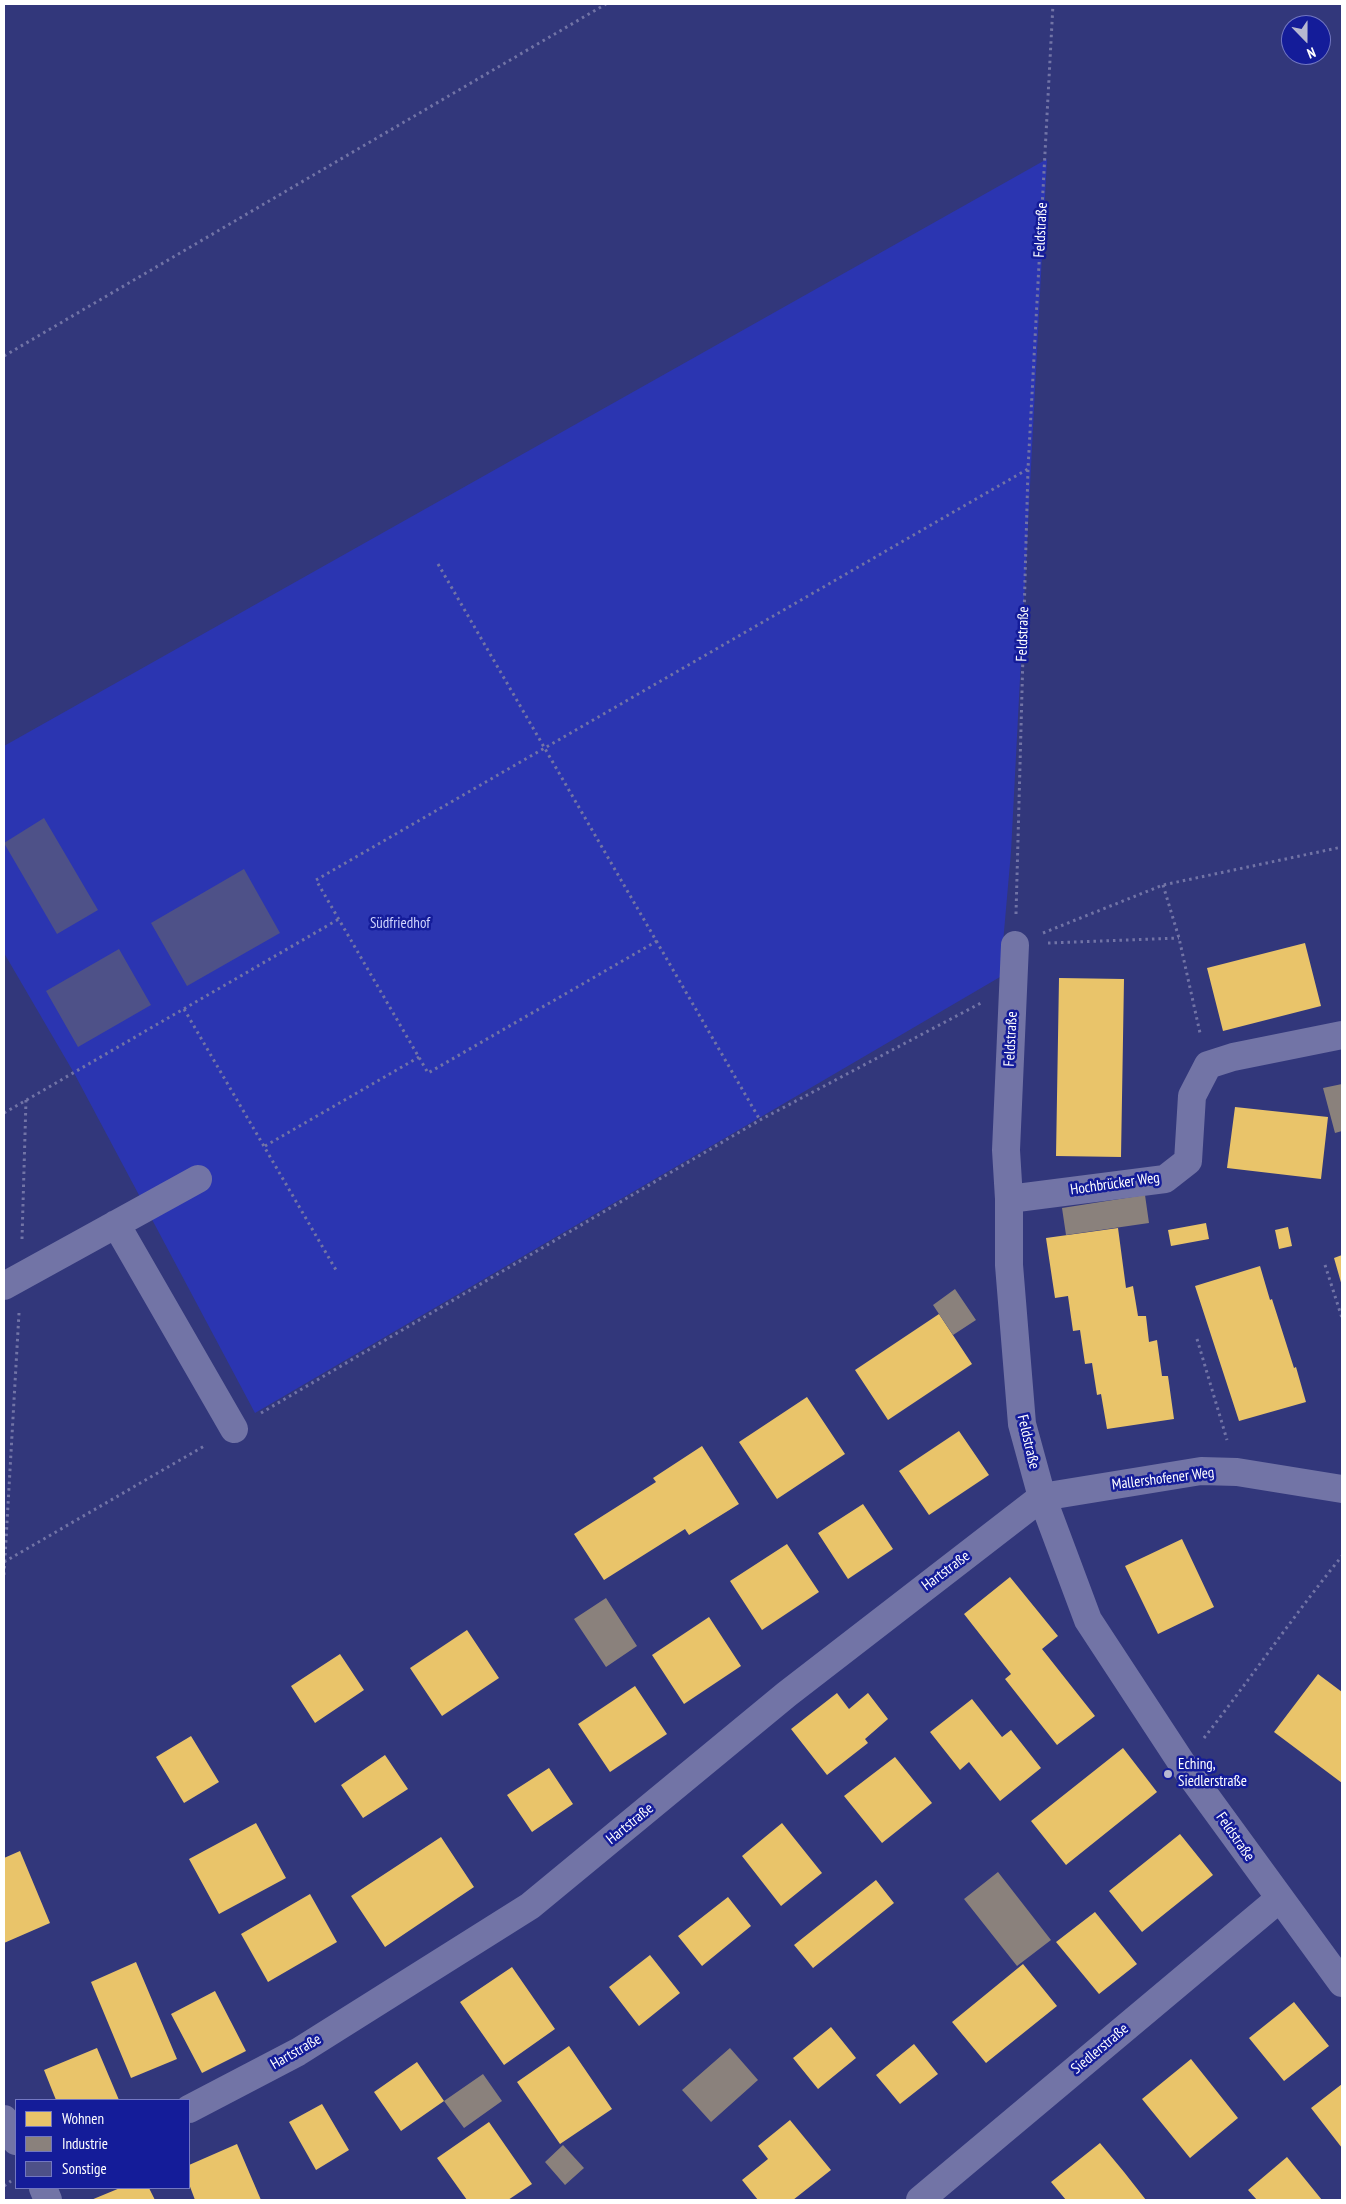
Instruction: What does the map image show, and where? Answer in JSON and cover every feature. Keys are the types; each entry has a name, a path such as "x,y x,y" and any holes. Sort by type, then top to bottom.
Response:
{"street":[{"name":"Feldstraße","path":"1015,945 1006,1150 1009,1200 1009,1265 1022,1424 1042,1497 1088,1620 1183,1765 1342,1984"},
{"path":"1208,1065 1233,1057 1342,1035"},
{"name":"Hochbrücker Weg","path":"1009,1200 1165,1179 1188,1161 1192,1096 1208,1065"},
{"path":"12,1281 198,1179"},
{"path":"116,1224 234,1429"},
{"name":"Mallershofener Weg","path":"1042,1497 1200,1471 1237,1472 1342,1489"},
{"name":"Hartstraße","path":"190,2108 298,2052 530,1906 795,1688 1042,1497"},
{"name":"Siedlerstraße","path":"920,2200 1279,1899"},
{"path":"4,2119 15,2139"}],"path":[{"path":"4,356 606,4"},
{"name":"Feldstraße","path":"1015,945 1028,469 1053,4"},
{"path":"657,941 428,1073 316,880 1028,469"},
{"path":"438,564 760,1120"},
{"path":"1015,945 1163,886 1342,847"},
{"path":"1163,886 1179,938 1208,1065"},
{"path":"4,1113 338,919"},
{"path":"1015,945 1179,938"},
{"path":"5,1561 234,1429 760,1120 988,1000 1013,989"},
{"path":"184,1009 336,1270"},
{"path":"265,1146 418,1057"},
{"path":"4,1575 12,1281 26,1100"},
{"path":"1325,1265 1342,1318"},
{"path":"1197,1339 1237,1472"},
{"path":"1183,1765 1342,1556"}],"green space":[{"name":"Südfriedhof","path":"1047,159 1011,852 1000,977 255,1413 74,1073 4,953 4,746"}],"building: Wohnen":[{"path":"1305,943 1321,1006 1223,1031 1207,968"},
{"path":"1059,978 1124,979 1121,1157 1056,1156"},
{"path":"1235,1107 1328,1117 1321,1179 1227,1168"},
{"path":"1206,1223 1209,1239 1171,1246 1168,1230"},
{"path":"1288,1227 1292,1246 1279,1249 1275,1230"},
{"path":"1118,1228 1126,1288 1133,1286 1138,1316 1146,1316 1149,1342 1157,1340 1162,1376 1168,1376 1174,1419 1107,1429 1101,1394 1097,1395 1092,1363 1085,1364 1080,1330 1073,1331 1068,1296 1055,1298 1046,1238"},
{"path":"1342,1255 1342,1286 1334,1258"},
{"path":"1260,1266 1294,1368 1296,1367 1306,1402 1239,1421 1195,1286"},
{"path":"939,1314 972,1364 888,1420 855,1370"},
{"path":"807,1397 845,1454 777,1499 739,1442"},
{"path":"959,1431 989,1475 929,1515 899,1471"},
{"path":"702,1446 739,1504 689,1535 685,1529 604,1580 574,1534 656,1482 653,1478"},
{"path":"863,1504 893,1549 848,1579 818,1533"},
{"path":"1182,1539 1214,1607 1158,1634 1125,1566"},
{"path":"787,1544 819,1592 762,1630 730,1581"},
{"path":"1010,1577 1058,1636 1042,1649 1095,1716 1057,1745 1005,1679 1011,1674 964,1614"},
{"path":"709,1617 741,1666 684,1704 652,1655"},
{"path":"467,1630 499,1678 442,1716 410,1668"},
{"path":"340,1654 364,1690 315,1723 291,1686"},
{"path":"1318,1674 1342,1692 1342,1783 1274,1732"},
{"path":"635,1686 667,1734 610,1772 578,1724"},
{"path":"837,1693 849,1709 868,1693 888,1719 865,1739 868,1743 827,1775 791,1729"},
{"path":"972,1699 1002,1737 1011,1730 1041,1768 1000,1801 969,1762 960,1770 930,1732"},
{"path":"191,1736 219,1782 184,1803 156,1757"},
{"path":"1123,1748 1157,1792 1066,1865 1031,1821"},
{"path":"385,1755 408,1789 363,1818 341,1785"},
{"path":"895,1757 932,1803 882,1843 844,1796"},
{"path":"549,1768 573,1804 532,1832 507,1795"},
{"path":"256,1823 286,1878 219,1914 189,1859"},
{"path":"782,1823 822,1873 781,1906 742,1856"},
{"path":"1180,1834 1213,1875 1142,1932 1109,1891"},
{"path":"441,1837 474,1887 385,1947 351,1896"},
{"path":"20,1851 50,1923 4,1943 4,1858"},
{"path":"876,1880 894,1903 813,1968 794,1945"},
{"path":"310,1894 337,1942 268,1982 241,1934"},
{"path":"728,1897 751,1926 702,1966 678,1936"},
{"path":"1095,1912 1137,1964 1099,1994 1056,1942"},
{"path":"650,1955 680,1993 639,2026 609,1987"},
{"path":"136,1962 177,2059 131,2078 91,1982"},
{"path":"1023,1964 1057,2006 986,2063 952,2022"},
{"path":"512,1967 555,2029 504,2065 460,2002"},
{"path":"215,1991 246,2051 202,2073 171,2014"},
{"path":"1294,2002 1329,2046 1284,2081 1249,2038"},
{"path":"831,2027 856,2058 818,2089 793,2058"},
{"path":"914,2044 938,2074 900,2104 876,2075"},
{"path":"569,2046 612,2109 560,2144 517,2082"},
{"path":"97,2048 119,2099 56,2099 44,2070"},
{"path":"1191,2059 1238,2118 1190,2158 1142,2099"},
{"path":"417,2062 444,2101 401,2131 374,2092"},
{"path":"1342,2084 1342,2148 1311,2108"},
{"path":"322,2104 349,2150 316,2170 289,2122"},
{"path":"790,2120 831,2170 793,2200 758,2200 742,2180 768,2159 758,2146"},
{"path":"489,2122 532,2184 508,2200 467,2200 437,2158"},
{"path":"1100,2143 1146,2200 1066,2200 1051,2182"},
{"path":"237,2144 261,2200 195,2200 190,2187 190,2165"},
{"path":"1287,2157 1322,2200 1257,2200 1248,2190"},
{"path":"118,2189 150,2189 155,2200 91,2200"}],"building: Industrie":[{"path":"1342,1084 1342,1131 1335,1133 1323,1088"},
{"path":"1145,1195 1149,1223 1066,1235 1062,1208"},
{"path":"955,1289 976,1320 953,1335 933,1305"},
{"path":"606,1598 637,1646 606,1667 574,1619"},
{"path":"998,1872 1051,1940 1017,1966 964,1899"},
{"path":"730,2048 758,2080 711,2122 682,2090"},
{"path":"483,2074 502,2101 464,2128 444,2101"},
{"path":"563,2145 584,2168 565,2185 545,2162"}],"building: Sonstige":[{"path":"44,818 98,910 57,934 4,843"},
{"path":"244,869 280,933 187,986 151,923"},
{"path":"119,949 151,1005 78,1047 46,991"}],"place":[{"name":"Eching, Siedlerstraße","path":"1168,1774"}]}
